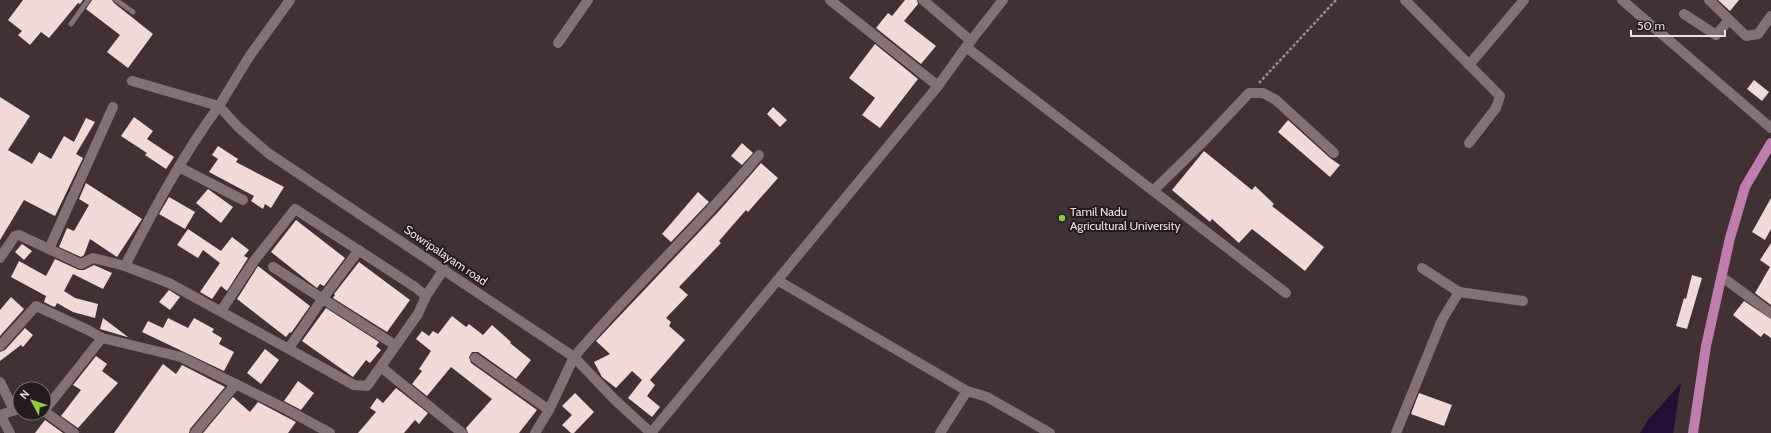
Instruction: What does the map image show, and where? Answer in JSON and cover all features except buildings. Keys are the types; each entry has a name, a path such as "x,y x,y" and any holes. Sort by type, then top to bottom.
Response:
{"main road":[{"path":"1693,433 1706,346 1730,238 1745,187 1771,143"}],"street":[{"path":"125,266 154,210 195,138 220,106 249,57 290,0"},
{"path":"558,43 588,0"},
{"path":"830,0 938,86"},
{"path":"923,0 968,44 1153,190 1286,292"},
{"path":"651,433 938,86 968,44 1003,0"},
{"path":"1405,0 1500,96 1496,108 1469,143"},
{"path":"1469,65 1524,0"},
{"path":"1622,0 1771,128"},
{"path":"1709,0 1746,36 1758,34 1771,16"},
{"path":"1684,14 1716,35 1729,20"},
{"path":"132,81 220,106"},
{"path":"1153,190 1201,144 1249,93 1263,93 1276,100 1334,153"},
{"name":"Sowripalayam road","path":"220,106 238,127 268,153 574,357 615,400 651,433"},
{"path":"49,249 113,107"},
{"path":"535,433 549,410 574,357 596,330 737,181 759,155"},
{"path":"179,167 243,200"},
{"path":"221,311 254,261 295,209 359,250 426,296"},
{"path":"0,258 15,236 19,235 81,264 93,258 125,266 169,283 354,385 367,386 418,314 426,296 444,269"},
{"path":"289,348 323,298 359,250"},
{"path":"273,267 395,345"},
{"path":"1422,268 1459,292 1523,301"},
{"path":"1722,277 1771,313"},
{"path":"777,280 967,391 987,397 1050,433"},
{"path":"1396,433 1442,320 1459,292"},
{"path":"0,346 36,306 102,338 181,357 330,433"},
{"path":"74,433 44,410 102,338"},
{"path":"475,358 549,410"},
{"path":"381,367 462,433"},
{"path":"0,382 12,401"},
{"path":"195,433 236,384"},
{"path":"940,433 967,391"},
{"path":"10,433 0,415 12,411"}],"lane":[{"path":"71,24 88,0"},
{"path":"116,0 133,12"}],"path":[{"path":"1249,93 1336,0"}],"shaded area":[{"path":"1681,383 1673,433 1640,433 1648,420"}],"place":[{"name":"Tamil Nadu Agricultural University","path":"1062,218"}]}
